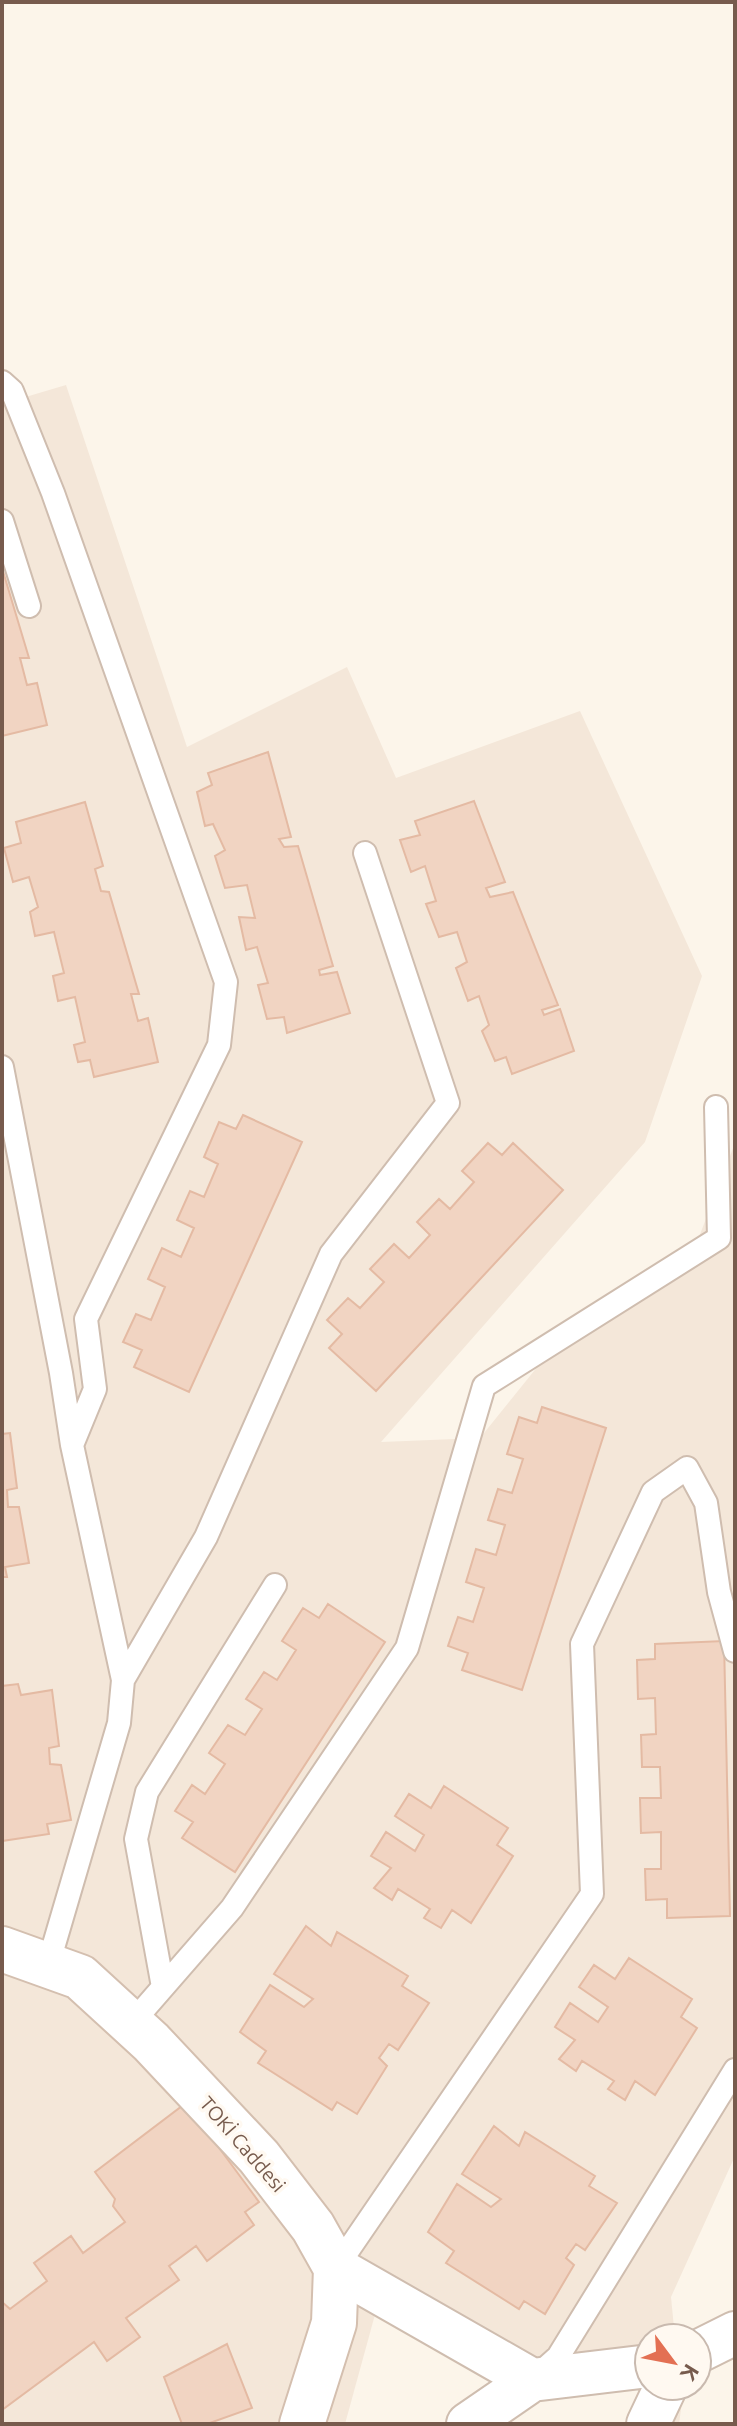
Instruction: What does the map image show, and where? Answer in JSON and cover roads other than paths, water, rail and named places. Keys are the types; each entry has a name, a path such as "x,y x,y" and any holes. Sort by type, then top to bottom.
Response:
{"street":[{"name":"TOKİ Caddesi","path":"2,1949 80,1977 131,2024 259,2157 313,2227 336,2268"},
{"path":"302,2424 334,2323 336,2268 532,2380"},
{"path":"713,2344 735,2333"},
{"path":"468,2424 532,2380 633,2368"},
{"path":"648,2424 658,2402"}],"lane":[{"path":"2,382 12,391 53,493 226,982 219,1045 86,1319 95,1389 72,1445"},
{"path":"2,521 29,606"},
{"path":"123,1680 206,1537 331,1254 448,1103 365,853"},
{"path":"2,1067 72,1445 123,1680 119,1723 48,1965"},
{"path":"131,2024 232,1908 407,1648 484,1386 719,1238 716,1107"},
{"path":"336,2268 592,1894 582,1644 653,1492 687,1468 706,1503 719,1592 735,1651"},
{"path":"163,1987 136,1839 147,1792 275,1585"},
{"path":"532,2380 558,2357 735,2070"}]}
